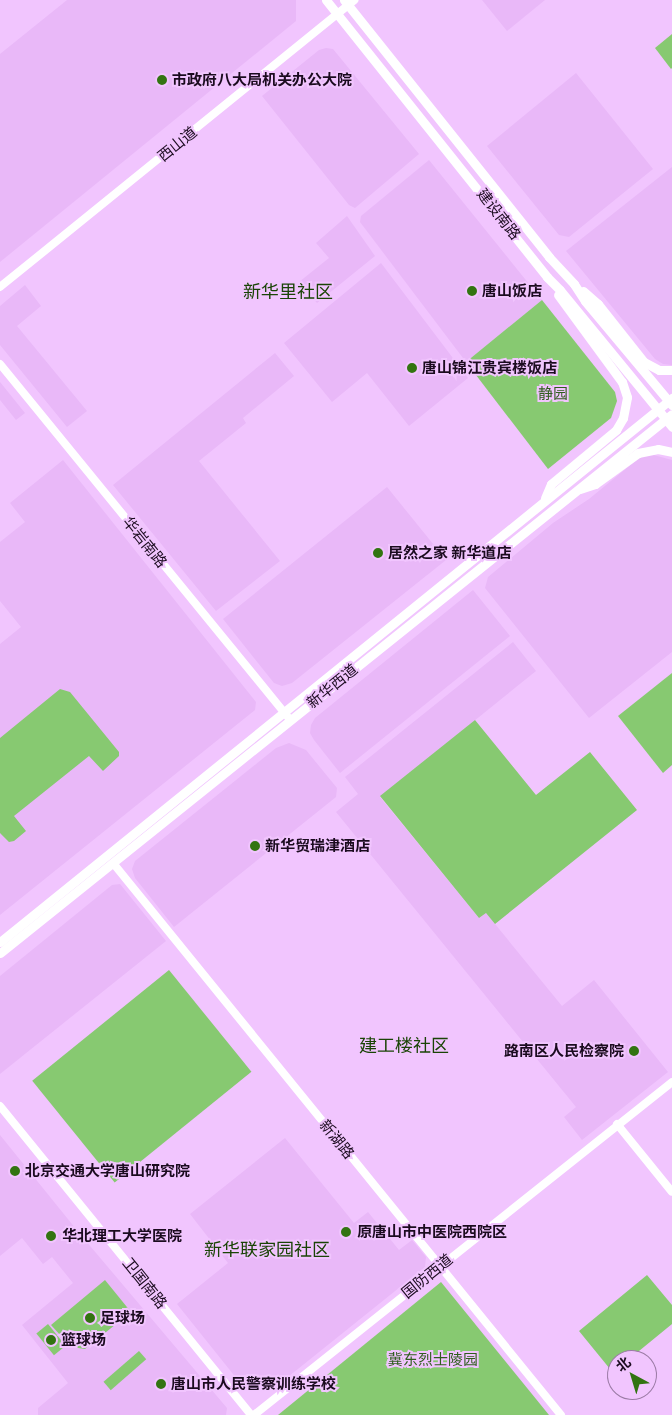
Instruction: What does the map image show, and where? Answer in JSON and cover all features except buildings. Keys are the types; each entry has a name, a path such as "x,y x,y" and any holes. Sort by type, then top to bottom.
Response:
{"main road":[{"name":"建设南路","path":"326,0 547,277 560,290 657,410 668,416 672,427"},
{"name":"建设南路","path":"349,2 549,257 574,284 585,301 671,402"},
{"path":"544,501 551,484 616,430 623,418 627,397 622,382 567,310 547,277"},
{"path":"574,284 598,304 644,362 659,370 672,370"},
{"name":"新华西道","path":"0,952 113,863 544,501 657,410 671,402"},
{"name":"新华西道","path":"0,942 668,416"},
{"path":"570,493 595,484 638,453 658,449 672,452"}],"street":[{"name":"西山道","path":"0,288 338,14 349,2"},
{"name":"华岩南路","path":"0,364 287,716"},
{"name":"新湖路","path":"113,863 561,1415"},
{"name":"国防西道","path":"252,1415 672,1082"},
{"name":"卫国南路","path":"0,1106 252,1415"},
{"path":"617,1124 672,1192"}],"shaded area":[{"path":"67,0 296,0 296,21 0,262 0,54"},
{"path":"482,0 545,0 507,31"},
{"path":"333,49 419,154 355,208 349,205 262,96 319,50"},
{"path":"576,73 653,169 569,237 559,235 487,146"},
{"path":"429,160 542,300 466,362 360,222 361,216"},
{"path":"672,167 672,365 663,364 655,359 566,251"},
{"path":"347,216 375,256 317,303 299,282 329,258 316,243"},
{"path":"381,263 468,378 409,426 367,373 332,402 284,343"},
{"path":"25,285 41,306 17,326 87,411 67,427 0,345 0,306"},
{"path":"275,353 294,376 243,418 246,423 199,461 280,561 216,611 113,485"},
{"path":"0,382 25,413 16,420 0,400"},
{"path":"650,454 672,460 672,652 589,718 485,588 488,577 553,523 589,499 639,458"},
{"path":"63,460 256,702 255,710 0,915 0,644 21,627 0,601 0,542 25,522 10,503"},
{"path":"387,487 446,560 292,683 282,686 274,683 223,619"},
{"path":"473,590 510,636 340,773 310,733 311,725 315,718"},
{"path":"513,642 536,671 380,797 479,918 486,913 562,1006 594,980 668,1072 582,1140 564,1117 576,1107 336,812 358,794 345,777"},
{"path":"289,743 306,750 337,788 336,797 174,927 135,878 132,869 135,861 276,748"},
{"path":"120,884 166,941 0,1074 0,976 112,885"},
{"path":"0,1135 80,1234 227,1408 226,1415 38,1415 38,1408 68,1383 22,1325 73,1283 52,1257 43,1264 22,1238 0,1256"},
{"path":"285,1138 354,1223 368,1212 399,1250 412,1240 426,1257 425,1267 273,1389 241,1384 177,1304 228,1263 190,1214"}],"green space":[{"path":"672,34 672,68 671,69 655,48"},
{"name":"静园","path":"542,300 615,392 617,401 611,418 548,469 466,362"},
{"path":"672,673 672,765 663,773 618,716"},
{"path":"60,689 70,692 119,752 119,756 103,771 89,756 14,816 26,831 14,841 9,842 0,833 0,738"},
{"path":"475,720 536,795 590,752 637,810 495,924 486,913 479,918 380,796"},
{"path":"169,970 251,1072 115,1183 32,1081"},
{"path":"647,1275 672,1305 672,1324 640,1350 607,1350 607,1365 579,1331"},
{"path":"105,1280 131,1312 85,1349 71,1347 51,1325"},
{"name":"冀东烈士陵园","path":"441,1282 549,1415 278,1415"},
{"name":"篮球场","path":"48,1324 66,1346 54,1355 36,1333"},
{"path":"139,1351 146,1359 111,1390 104,1382"}],"place":[{"name":"市政府八大局机关办公大院","path":"162,80"},
{"name":"唐山饭店","path":"472,291"},
{"name":"唐山锦江贵宾楼饭店","path":"412,368"},
{"name":"居然之家 新华道店","path":"378,553"},
{"name":"新华贸瑞津酒店","path":"255,846"},
{"name":"路南区人民检察院","path":"634,1051"},
{"name":"北京交通大学唐山研究院","path":"15,1171"},
{"name":"原唐山市中医院西院区","path":"346,1232"},
{"name":"华北理工大学医院","path":"51,1236"},
{"name":"足球场","path":"90,1318"},
{"name":"篮球场","path":"51,1340"},
{"name":"唐山市人民警察训练学校","path":"161,1384"}],"district":[{"name":"新华里社区","path":"288,292"},
{"name":"建工楼社区","path":"404,1046"},
{"name":"新华联家园社区","path":"267,1250"}]}
